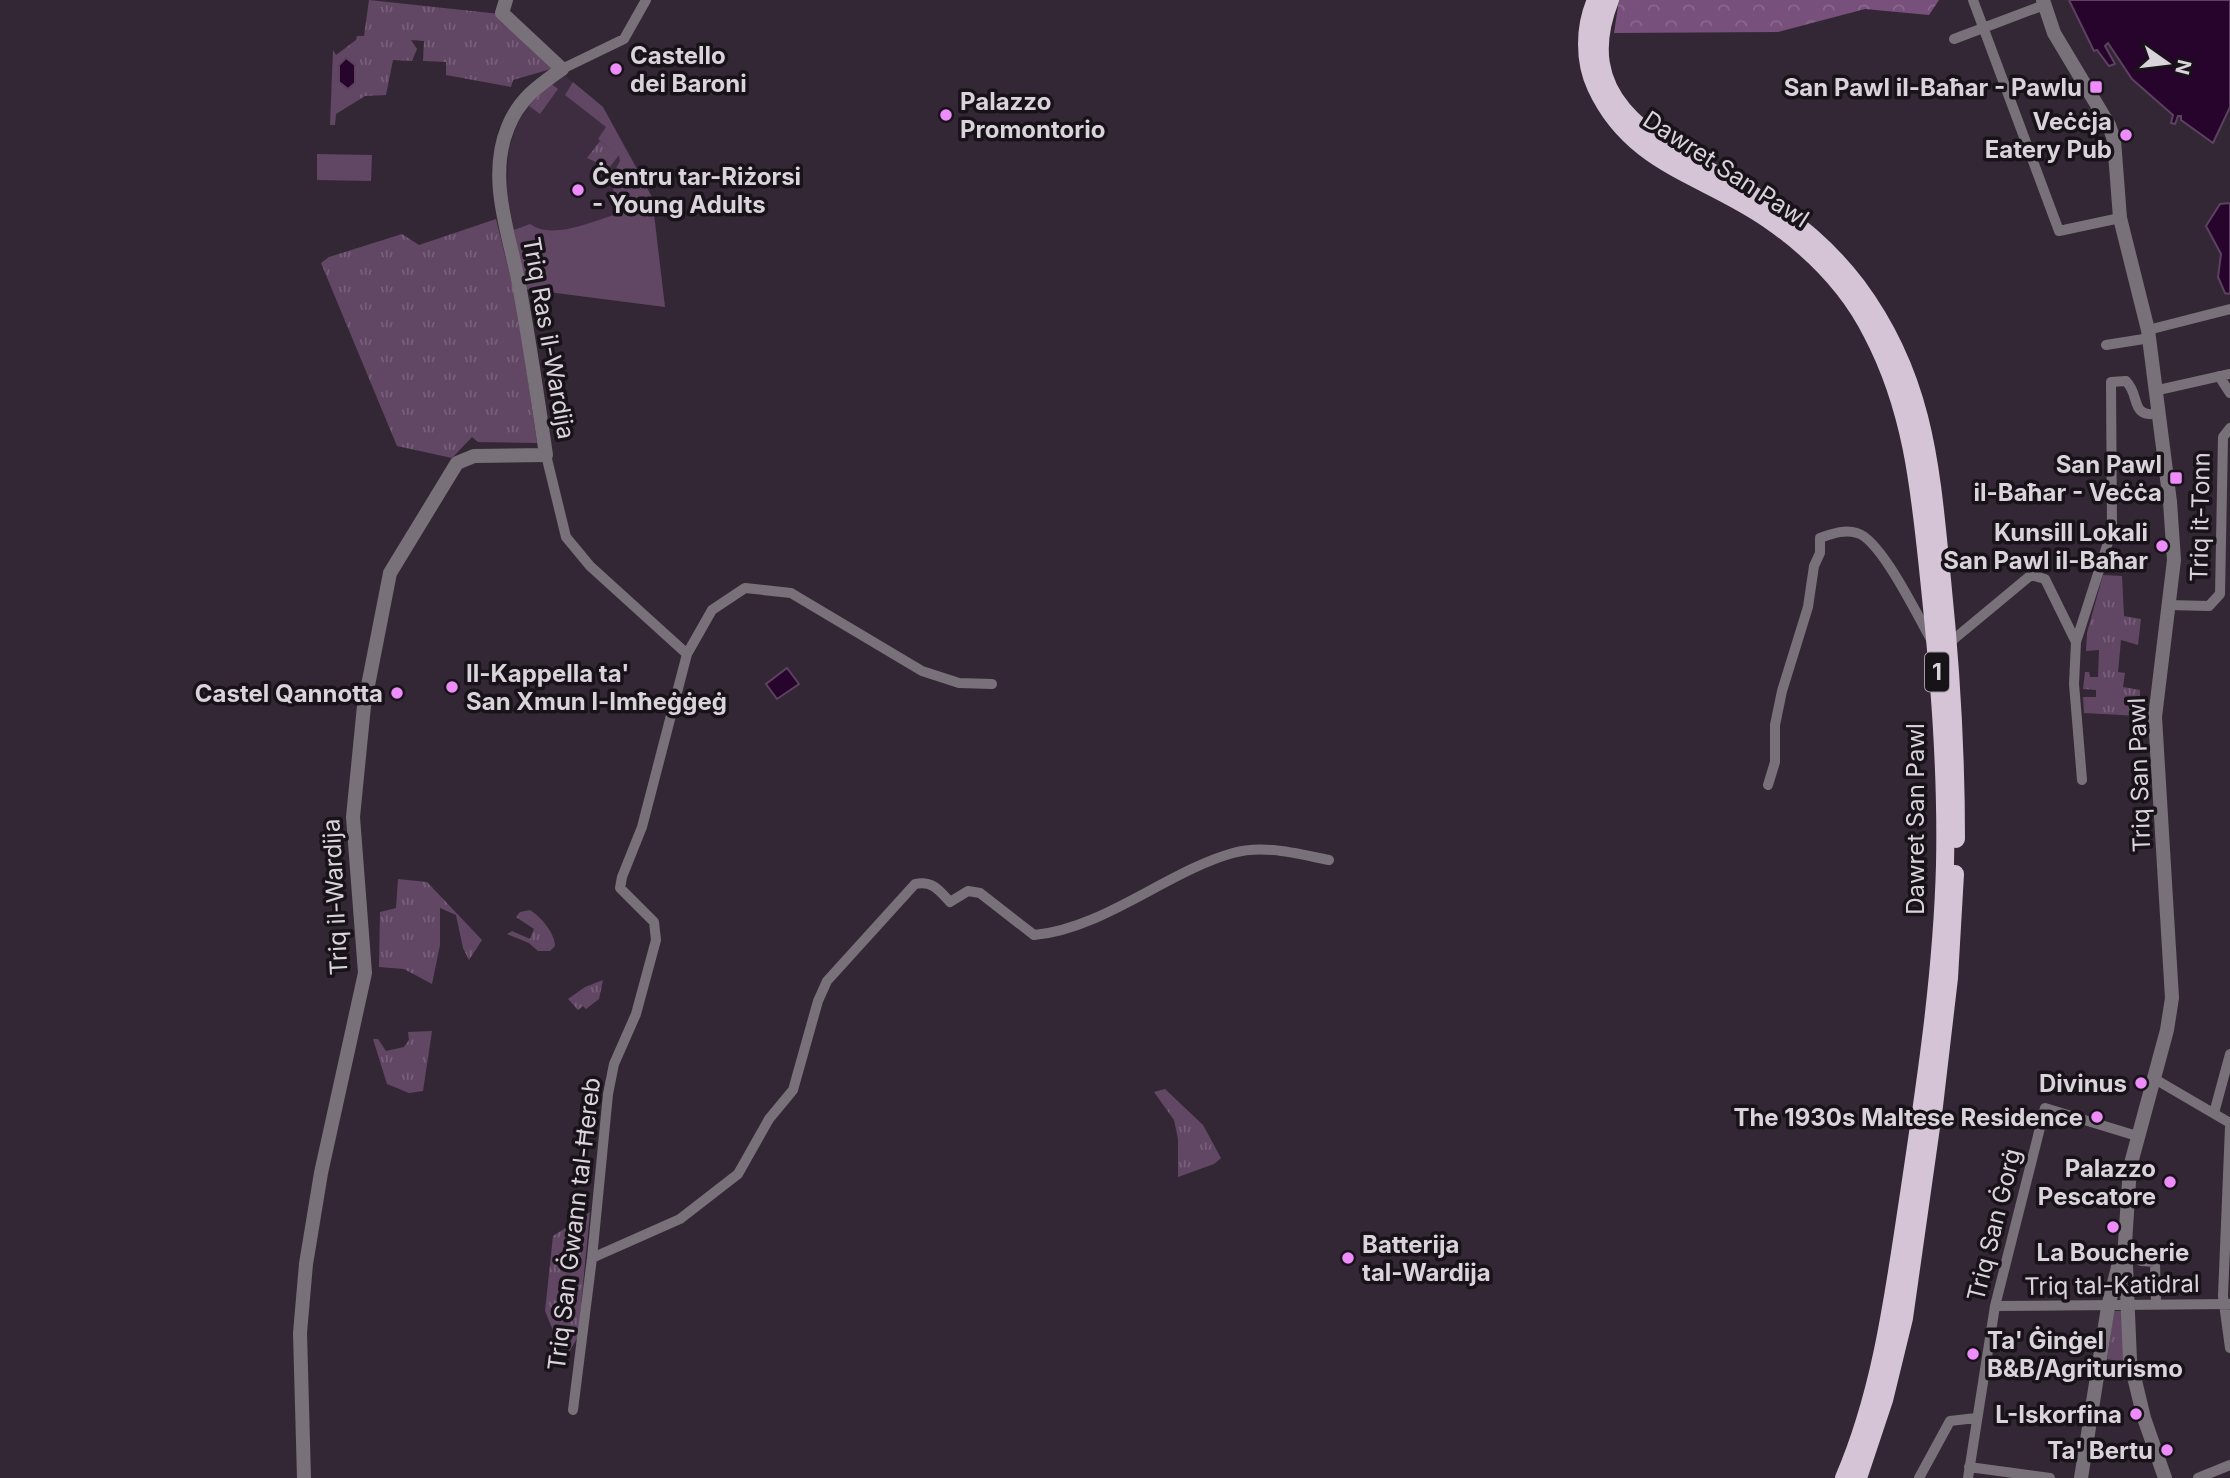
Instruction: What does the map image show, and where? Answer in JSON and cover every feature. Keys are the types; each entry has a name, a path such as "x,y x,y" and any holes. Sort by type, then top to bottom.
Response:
{"highway":[{"name":"Dawret San Pawl","path":"1596,0 1587,31 1587,54 1591,76 1609,114 1640,147 1768,219 1825,266 1871,329 1899,388 1916,461 1956,763 1956,870 1949,978 1904,1318 1884,1401 1858,1478"},
{"name":"Dawret San Pawl","path":"1610,0 1604,15 1600,52 1604,71 1618,106 1647,135 1780,212 1837,260 1886,329 1911,384 1923,426 1942,646 1945,865 1930,1046 1883,1356 1844,1478"}],"street":[{"path":"506,0 502,13 562,69"},
{"name":"Triq Ras il-Wardija","path":"646,0 624,39 562,69 527,95 516,111 503,143 500,177 503,213 520,287 546,455 566,537 590,566 687,654"},
{"path":"1973,0 2059,230 2120,218"},
{"path":"1954,39 2043,3"},
{"name":"Triq San Pawl","path":"2043,3 2054,33 2109,125 2114,140 2120,218 2149,334 2154,391 2170,502 2174,560 2155,717 2172,998 2130,1167 2124,1243 2130,1360 2144,1418 2165,1478"},
{"path":"2106,345 2230,309"},
{"path":"2154,391 2225,375 2230,393"},
{"path":"2082,780 2074,684 2076,642 2112,530 2111,382 2126,381 2131,386 2139,410 2146,415 2158,414"},
{"name":"Triq it-Tonn","path":"2168,606 2209,606 2220,594 2223,437 2230,428"},
{"name":"Triq il-Wardija","path":"304,1478 300,1333 306,1265 321,1173 365,973 353,817 354,782 369,672 390,573 457,464 474,456 546,455"},
{"path":"1768,785 1775,762 1775,725 1782,691 1808,607 1814,566 1820,553 1820,538 1836,532 1856,532 1866,537 1942,646 2031,575 2038,574 2045,579 2076,642"},
{"path":"687,654 712,610 745,588 778,591 791,593 922,671 959,683 992,684"},
{"name":"Triq San Ġwann tal-Ħereb","path":"573,1410 592,1258 608,1094 614,1065 636,1014 656,940 654,922 620,888 642,827 687,654"},
{"path":"592,1258 680,1219 738,1174 769,1119 793,1090 818,1001 827,981 915,884 925,882 933,885 950,902 968,891 980,893 1034,935 1043,935 1134,900 1233,852 1273,849 1329,860"},
{"path":"2214,1113 2230,1054"},
{"path":"2153,1078 2230,1125 2227,1304 2230,1348"},
{"name":"Triq San Ġorġ","path":"1969,1473 1995,1306 2045,1108 2137,1136"},
{"path":"2081,1478 2108,1307 2124,1243"},
{"path":"2141,1262 2155,1262 2156,1303"},
{"name":"Triq tal-Katidral","path":"1995,1306 2227,1304"},
{"path":"1919,1478 1950,1421 1976,1418"},
{"path":"2199,1478 2230,1465"},
{"path":"1969,1473 2050,1478"}],"shaded area":[{"path":"2069,0 2230,0 2230,107 2213,143 2181,120 2181,116 2178,116 2175,124 2171,123 2173,115 2132,79 2108,43 2105,46 2115,64 2109,66 2097,50 2094,51"},
{"path":"346,58 355,65 355,83 348,89 339,82 339,65"},
{"name":"Ċentru tar-Riżorsi - Young Adults","path":"564,75 603,107 649,188 665,307 525,289 507,192 509,150 517,124 534,98"},
{"path":"2230,203 2230,294 2225,293 2218,277 2221,254 2206,226 2220,204"},
{"path":"787,668 799,684 777,699 766,684"}],"green space":[{"path":"369,0 500,14 551,63 551,69 513,80 511,87 446,75 446,62 423,61 424,41 411,40 417,49 412,61 393,60 386,95 365,96 336,114 335,125 330,125 333,50 336,55 356,40 357,36 364,36"},
{"path":"1619,0 1939,0 1929,15 1865,9 1778,32 1614,33"},
{"path":"573,82 603,107 652,197 665,307 525,289 514,230 530,224 549,230 560,230 614,215 613,174 620,161 619,156 598,139 606,127 565,95"},
{"path":"550,83 558,89 540,114 529,106"},
{"path":"600,141 619,155 609,168 587,158"},
{"path":"317,154 372,155 371,181 317,180"},
{"path":"496,219 517,304 537,443 478,442 472,437 452,458 397,446 321,263 329,257 402,234 419,245"},
{"path":"2103,575 2122,576 2124,616 2141,619 2138,645 2121,640 2118,672 2125,673 2123,687 2140,690 2140,716 2084,713 2083,697 2096,697 2096,690 2083,689 2085,672 2089,672 2090,677 2098,677 2099,650 2086,651 2087,633"},
{"path":"398,879 427,882 482,940 469,960 463,948 456,915 440,908 440,945 432,984 404,969 379,967 380,912 396,908"},
{"path":"530,910 543,921 553,936 555,946 550,951 538,951 529,943 507,934 512,931 530,939 534,929 516,917 520,912"},
{"path":"603,980 599,999 586,1009 583,1006 578,1010 568,999 585,987"},
{"path":"432,1031 423,1091 409,1093 387,1084 373,1039 378,1039 386,1051 404,1047 409,1040 408,1032"},
{"path":"1165,1089 1203,1125 1221,1158 1214,1164 1178,1177 1178,1139 1174,1120 1154,1092"},
{"path":"590,1212 578,1337 565,1359 545,1311 553,1236"},
{"path":"2114,1311 2123,1311 2124,1362 2107,1359"}],"place":[{"name":"Castello dei Baroni","path":"616,69"},
{"name":"San Pawl il-Baħar - Pawlu","path":"2096,87"},
{"name":"Palazzo Promontorio","path":"946,115"},
{"name":"Veċċja Eatery Pub","path":"2126,135"},
{"name":"Ċentru tar-Riżorsi - Young Adults","path":"578,190"},
{"name":"San Pawl il-Baħar - Veċċa","path":"2176,478"},
{"name":"Kunsill Lokali San Pawl il-Baħar","path":"2162,546"},
{"name":"Il-Kappella ta' San Xmun l-Imħeġġeġ","path":"452,687"},
{"name":"Castel Qannotta","path":"397,693"},
{"name":"Divinus","path":"2141,1083"},
{"name":"The 1930s Maltese Residence","path":"2097,1117"},
{"name":"Palazzo Pescatore","path":"2170,1182"},
{"name":"La Boucherie","path":"2113,1227"},
{"name":"Batterija tal-Wardija","path":"1348,1258"},
{"name":"Ta' Ġinġel B&B/Agriturismo","path":"1973,1354"},
{"name":"L-Iskorfina","path":"2136,1414"},
{"name":"Ta' Bertu","path":"2167,1450"}]}
